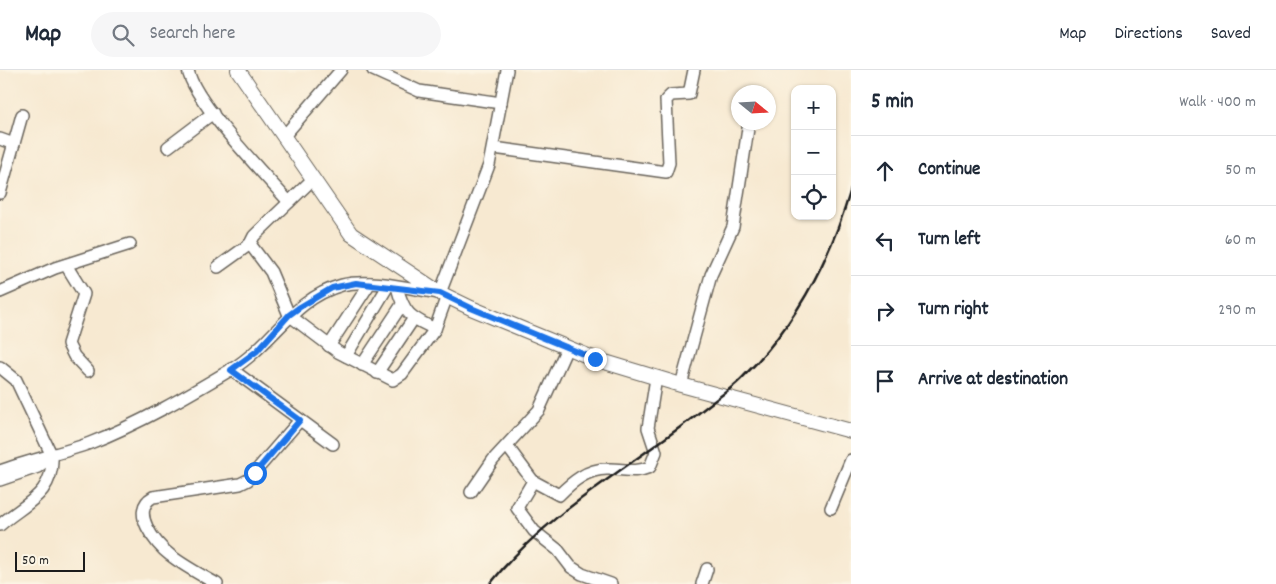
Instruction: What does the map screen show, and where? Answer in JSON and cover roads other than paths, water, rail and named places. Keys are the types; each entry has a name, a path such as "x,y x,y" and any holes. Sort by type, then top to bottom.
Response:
{"main road":[{"path":"238,70 351,234 444,294 566,348 656,378 851,431"}],"street":[{"path":"188,70 190,79 213,113 244,152 289,202"},
{"path":"284,136 341,70"},
{"path":"373,70 419,91 501,103"},
{"path":"250,244 271,272 289,315 329,346 390,380 396,379 435,329 444,294 482,188 494,148 507,70"},
{"path":"494,148 665,173 669,163 666,100 671,95 690,94 694,70"},
{"path":"168,147 213,113"},
{"path":"0,193 22,115"},
{"path":"681,385 711,275 733,227 748,130"},
{"path":"0,139 14,144"},
{"path":"218,268 250,244 254,236 313,178"},
{"path":"0,292 66,265 130,244"},
{"path":"66,265 84,294 68,344 74,356 88,370"},
{"path":"0,471 35,458 52,456 117,431 231,370 257,351 289,315 332,288 370,283 444,294"},
{"path":"329,346 370,283"},
{"path":"392,286 401,306 414,318 435,329"},
{"path":"346,356 392,286"},
{"path":"362,365 401,306"},
{"path":"376,373 414,318"},
{"path":"471,492 486,468 542,407 566,348"},
{"path":"0,367 16,380 52,456 51,476 44,489 33,501 0,525"},
{"path":"231,370 333,444"},
{"path":"507,446 533,481 559,495 580,477 593,471 607,469 641,471 650,467 656,452 648,428 656,378"},
{"path":"217,584 168,554 144,521 143,509 146,503 153,497 240,484 248,480 300,420"},
{"path":"0,480 38,466 52,456"},
{"path":"831,508 851,460"},
{"path":"533,481 517,508 534,530 558,550 562,558 577,571 611,584"},
{"path":"702,584 707,568"}],"railway":[{"path":"490,584 537,534 590,492 673,433 726,392 760,359 794,315 821,267 851,189"}]}
